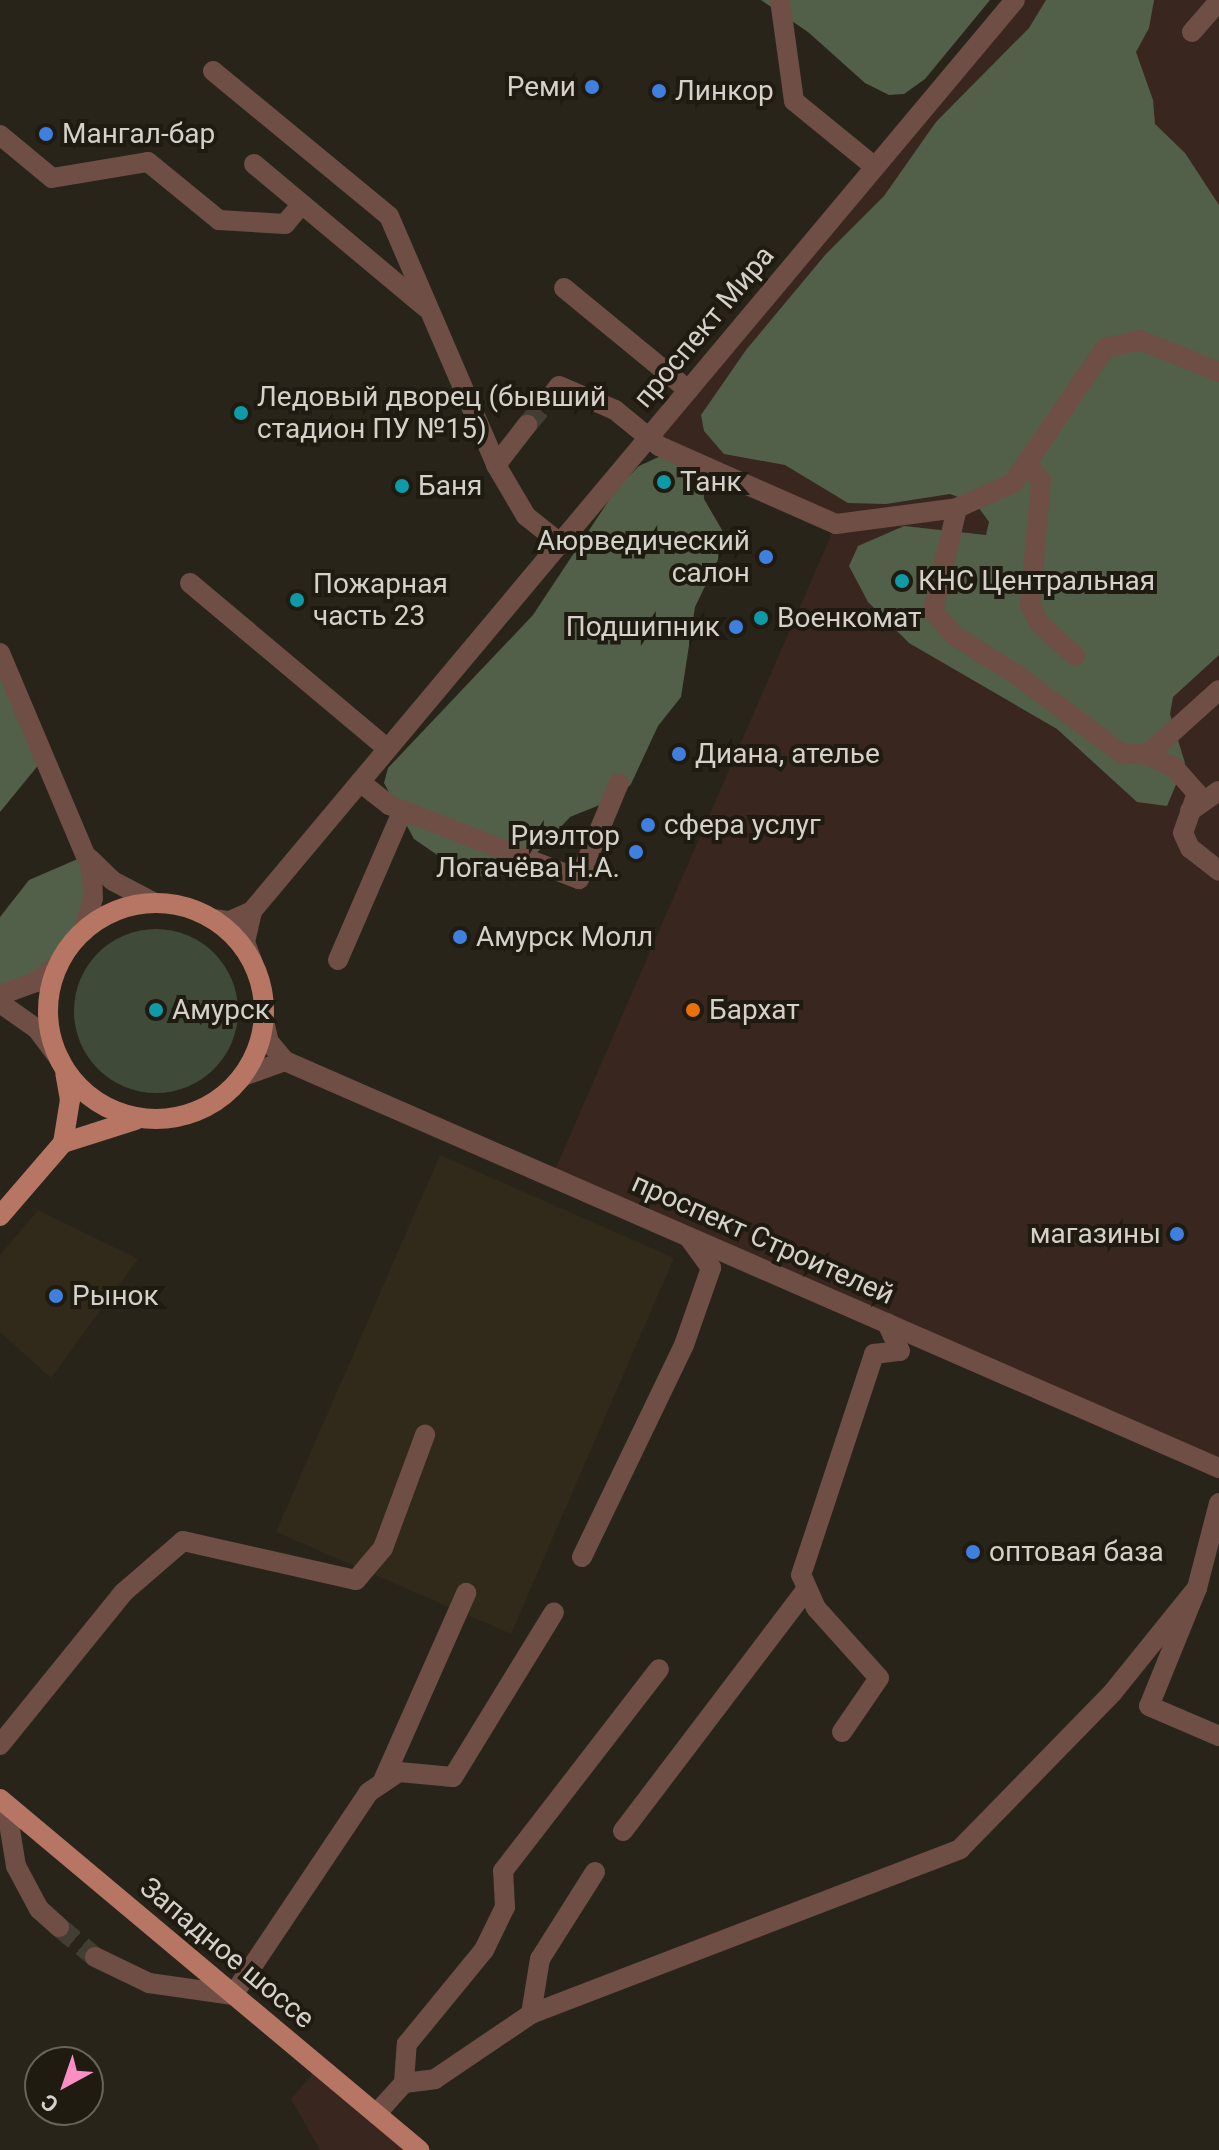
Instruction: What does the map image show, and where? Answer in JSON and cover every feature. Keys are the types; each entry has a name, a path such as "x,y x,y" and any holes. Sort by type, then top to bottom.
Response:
{"main road":[{"path":"0,1216 63,1143 104,1126 196,1112 243,1076 264,1021 253,963 213,919 155,903 116,911 83,932 59,964 48,1002 70,1100 63,1143"},
{"path":"60,1060 100,1104 157,1120"},
{"name":"Западное шоссе","path":"3,1802 419,2150"}],"street":[{"path":"780,0 794,101 875,167"},
{"name":"проспект Мира","path":"252,911 1015,0"},
{"path":"1192,32 1219,1"},
{"path":"213,71 389,216 496,465 526,516 560,543"},
{"path":"4,147 52,178 148,162 219,220 285,224 302,204"},
{"path":"254,164 429,310"},
{"path":"564,288 688,390"},
{"path":"552,395 559,386 615,410 648,437 836,524 957,508 1013,483 1105,348 1140,340 1219,372"},
{"path":"496,465 527,425"},
{"path":"1027,463 1041,480 1030,605 1039,623 1075,656"},
{"path":"957,508 933,611 955,636 1017,675 1121,753 1147,755 1188,779 1197,793 1183,833 1190,848 1219,871"},
{"path":"190,583 388,749"},
{"path":"0,653 87,855 93,898 83,932"},
{"path":"1147,755 1219,690"},
{"path":"360,782 403,810 579,879 619,783"},
{"path":"1190,811 1219,791"},
{"path":"338,960 403,810"},
{"path":"87,855 113,881 155,903"},
{"path":"213,919 230,921 252,911"},
{"path":"252,911 245,942 253,963"},
{"path":"0,995 36,982 59,964"},
{"path":"0,1003 37,1029 60,1060"},
{"path":"243,1076 285,1061 269,1042 264,1021"},
{"name":"проспект Строителей","path":"285,1061 1219,1468"},
{"path":"582,1557 684,1345 711,1268 687,1236"},
{"path":"842,1732 879,1678 816,1608 801,1575 874,1354 900,1351 887,1323"},
{"path":"0,1745 124,1592 183,1541 356,1580 383,1548 425,1435"},
{"path":"1219,1503 1197,1588 1149,1706 1219,1736"},
{"path":"404,2083 435,2079 531,2014 960,1849 1113,1692 1197,1588"},
{"path":"623,1831 807,1589"},
{"path":"382,1783 466,1593"},
{"path":"95,1957 149,1983 233,1995 369,1792 399,1772 453,1777 554,1612"},
{"path":"376,2114 404,2083 407,2044 484,1950 505,1907 503,1871 659,1669"},
{"path":"3,1802 16,1866 39,1909 59,1927"},
{"path":"531,2014 540,1959 595,1872"}],"shaded area":[{"path":"1015,0 1219,0 1219,1468 552,1177 836,524 648,437"},
{"path":"440,1155 674,1258 511,1634 276,1532"},
{"name":"Рынок","path":"38,1210 138,1259 51,1378 0,1332 0,1255"},
{"path":"319,2066 419,2150 320,2150 291,2099"}],"green space":[{"path":"761,0 990,0 925,79 904,94 889,95 865,83 808,32"},
{"path":"1046,0 1154,0 1149,28 1136,52 1153,100 1155,124 1185,153 1219,205 1219,655 1173,697 1170,714 1185,763 1167,806 1137,802 1057,729 909,643 868,602 849,566 858,546 904,526 986,535 989,522 976,504 950,494 886,504 848,503 785,465 724,454 704,431 701,415 746,350 826,254 884,196 936,122 1029,28"},
{"path":"663,455 703,479 704,499 722,530 724,547 695,607 681,697 658,726 631,784 617,798 570,817 520,871 491,878 465,874 414,839 384,783 388,768 533,615 617,488 639,466"},
{"path":"0,653 45,757 0,812"},
{"path":"87,855 83,932 59,964 0,995 0,917 29,880"},
{"path":"156,929 187,935 214,953 232,980 238,1011 232,1042 214,1069 187,1087 156,1093 125,1087 98,1069 80,1042 74,1011 80,980 98,953 125,935"}],"tunnel":[{"path":"527,425 552,395"},
{"path":"59,1927 95,1957"}],"place":[{"name":"Реми","path":"592,87"},
{"name":"Линкор","path":"659,91"},
{"name":"Мангал-бар","path":"46,134"},
{"name":"Ледовый дворец (бывший cтадион ПУ №15)","path":"241,413"},
{"name":"Танк","path":"664,482"},
{"name":"Баня","path":"402,486"},
{"name":"Аюрведический салон","path":"766,557"},
{"name":"КНС Центральная","path":"902,581"},
{"name":"Пожарная часть 23","path":"297,600"},
{"name":"Военкомат","path":"761,618"},
{"name":"Подшипник","path":"736,627"},
{"name":"Диана, ателье","path":"679,754"},
{"name":"сфера услуг","path":"648,825"},
{"name":"Риэлтор Логачёва Н.А.","path":"636,852"},
{"name":"Амурск Молл","path":"460,937"},
{"name":"Амурск","path":"156,1010"},
{"name":"Бархат","path":"693,1010"},
{"name":"магазины","path":"1177,1234"},
{"name":"Рынок","path":"56,1296"},
{"name":"оптовая база","path":"973,1552"}]}
